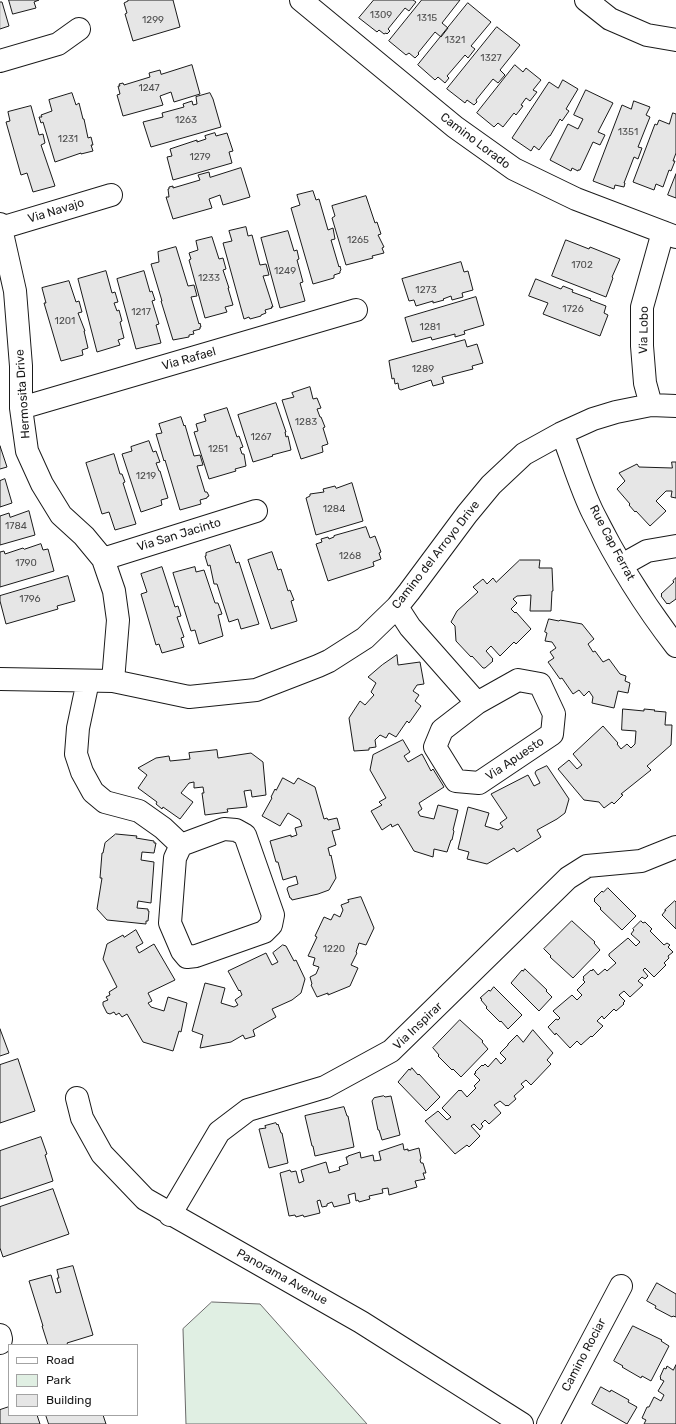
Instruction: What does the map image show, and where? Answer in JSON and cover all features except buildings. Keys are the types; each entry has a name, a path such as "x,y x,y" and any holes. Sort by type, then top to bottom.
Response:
{"street":[{"name":"Camino Lorado","path":"301,0 455,127 514,169 576,199 669,235"},
{"path":"586,0 610,19 647,35 676,40"},
{"path":"0,61 58,44 79,29"},
{"name":"Via Navajo","path":"0,226 110,195"},
{"name":"Hermosita Drive","path":"0,226 15,291 21,366 21,408 27,451 42,484 61,515 84,536 103,559 114,591 118,620 113,681"},
{"name":"Via Lobo","path":"651,405 645,383 642,346 642,307 669,235"},
{"name":"Via Rafael","path":"21,408 356,310"},
{"name":"Camino del Arroyo Drive","path":"0,679 113,681 189,696 256,690 329,661 365,638 397,607 491,485 524,454 562,433 593,419 616,412 651,405 676,406"},
{"name":"Rue Cap Ferrat","path":"562,433 593,512 622,565 655,620 676,646"},
{"name":"Via San Jacinto","path":"103,559 256,511"},
{"path":"622,565 647,551 676,546"},
{"path":"397,607 410,627 477,703"},
{"name":"Via Apuesto","path":"518,680 540,684 554,714 552,734 479,783 456,781 435,748 442,730 477,703 518,680"},
{"path":"88,681 78,728 76,754 82,772 93,792 105,802 139,811 163,828 181,845"},
{"path":"224,829 236,830 245,835 273,915 271,925 264,932 196,956 187,957 182,951 170,923 175,858 181,845 224,829"},
{"name":"Via Inspirar","path":"170,1215 219,1132 248,1110 325,1087 391,1051 568,878 587,866 641,861 676,847"},
{"name":"Panorama Avenue","path":"77,1098 82,1118 102,1154 145,1199 170,1215 361,1322 522,1424"},
{"name":"Camino Rociar","path":"548,1424 621,1286"}],"green space":[{"path":"212,1302 260,1304 367,1424 186,1424 183,1329"}]}
